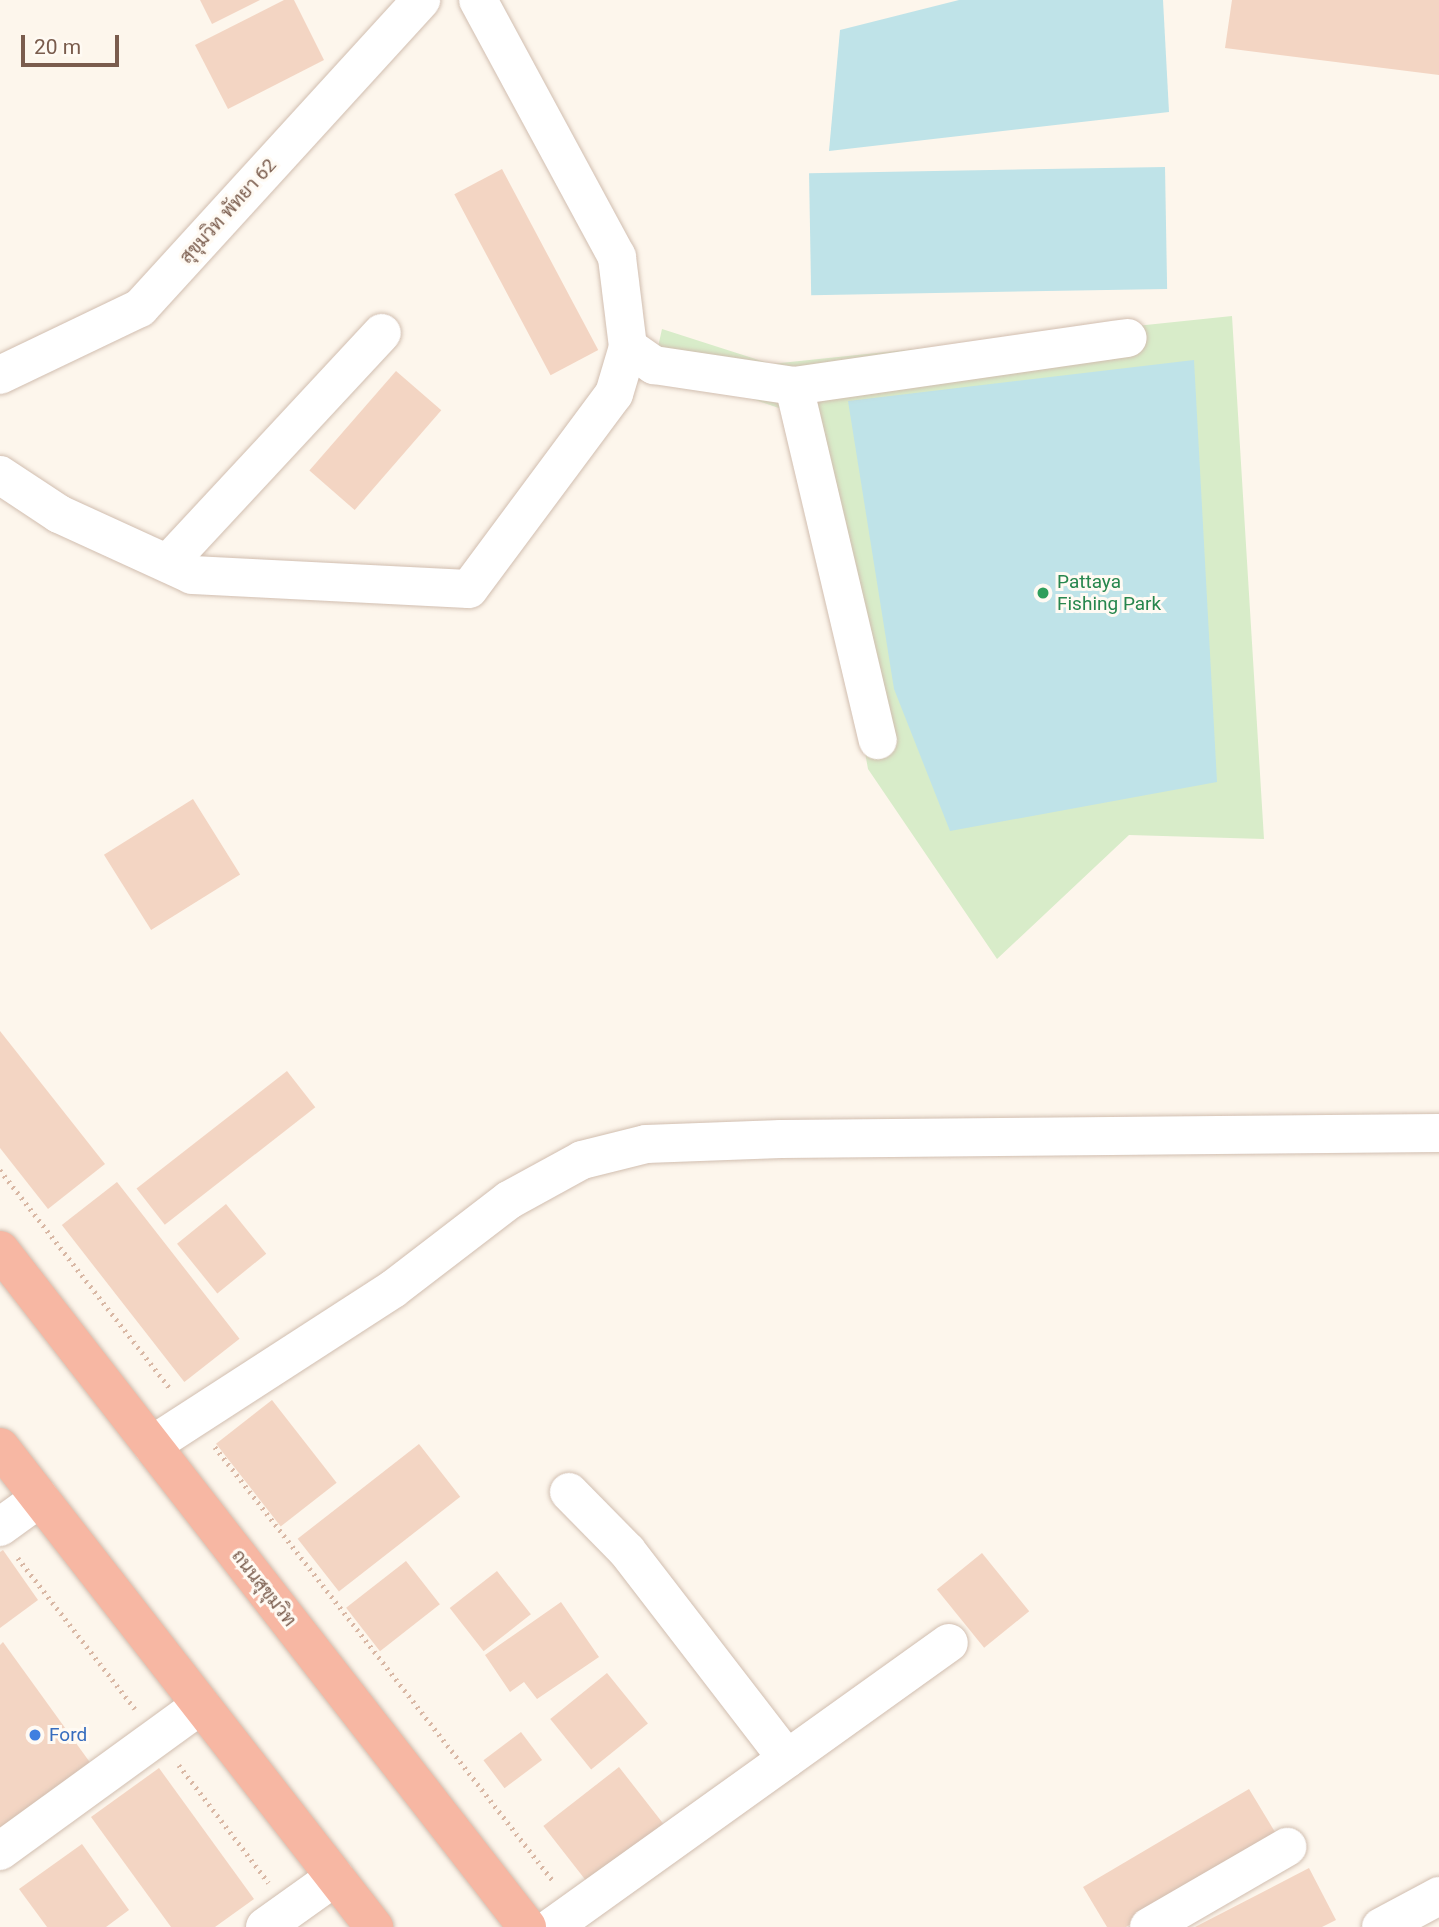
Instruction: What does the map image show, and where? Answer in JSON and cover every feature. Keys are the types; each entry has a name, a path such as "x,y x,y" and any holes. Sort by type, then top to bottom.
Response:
{"highway":[{"name":"ถนนสุขุมวิท","path":"0,1250 527,1927"},
{"path":"0,1447 374,1927"}],"street":[{"name":"สุขุมวิท พัทยา 62","path":"0,375 140,308 421,0"},
{"path":"0,475 59,514 192,575 469,589 614,394 628,346 617,257 478,0"},
{"path":"168,563 382,333"},
{"path":"628,346 654,365 794,386 1128,338"},
{"path":"794,386 878,740"},
{"path":"152,1446 393,1289 509,1200 582,1160 646,1144 781,1139 1439,1133"},
{"path":"569,1492 627,1551 787,1759"},
{"path":"0,1527 40,1498"},
{"path":"564,1918 949,1643"},
{"path":"0,1851 201,1705"},
{"path":"1149,1927 1287,1847"},
{"path":"265,1927 335,1877"},
{"path":"1381,1927 1439,1896"}],"path":[{"path":"0,1170 193,1419 564,1918"}],"green space":[{"name":"Pattaya Fishing Park","path":"1232,316 1264,839 1129,835 997,959 868,769 805,417 654,365 662,329 771,364"}],"water":[{"path":"959,0 1163,0 1169,112 829,151 840,30"},
{"path":"1165,167 1167,289 811,295 809,173"},
{"name":"Pattaya Fishing Park","path":"1194,360 1217,782 950,831 894,689 848,401"}],"building":[{"path":"200,0 260,0 212,24"},
{"path":"284,0 294,0 324,60 228,109 195,45"},
{"path":"1232,0 1439,0 1439,75 1225,48"},
{"path":"502,169 598,350 551,375 454,194"},
{"path":"396,371 441,410 355,510 309,471"},
{"path":"193,799 240,874 151,930 104,855"},
{"path":"0,1031 105,1164 48,1209 0,1148"},
{"path":"287,1071 315,1107 165,1225 136,1189"},
{"path":"117,1182 240,1339 184,1382 62,1225"},
{"path":"226,1204 266,1254 217,1293 177,1244"},
{"path":"272,1400 337,1483 281,1526 216,1444"},
{"path":"419,1444 460,1497 339,1592 298,1539"},
{"path":"3,1550 38,1600 0,1628 0,1552"},
{"path":"982,1553 1029,1611 984,1648 937,1590"},
{"path":"406,1561 440,1604 380,1651 346,1608"},
{"path":"497,1571 531,1614 484,1651 450,1608"},
{"path":"561,1602 599,1657 537,1699 524,1682 510,1692 485,1655"},
{"name":"Ford","path":"3,1642 94,1768 0,1837 0,1645"},
{"path":"607,1673 648,1724 591,1769 550,1719"},
{"path":"521,1732 542,1760 505,1788 483,1760"},
{"path":"619,1767 667,1828 591,1888 543,1826"},
{"path":"159,1768 254,1899 215,1927 171,1927 91,1817"},
{"path":"1249,1789 1278,1837 1126,1927 1107,1927 1083,1887"},
{"path":"82,1844 129,1910 106,1927 47,1927 19,1889"},
{"path":"1309,1868 1336,1920 1322,1927 1195,1927"}],"place":[{"name":"Pattaya Fishing Park","path":"1043,593"},
{"name":"Ford","path":"35,1735"}]}
